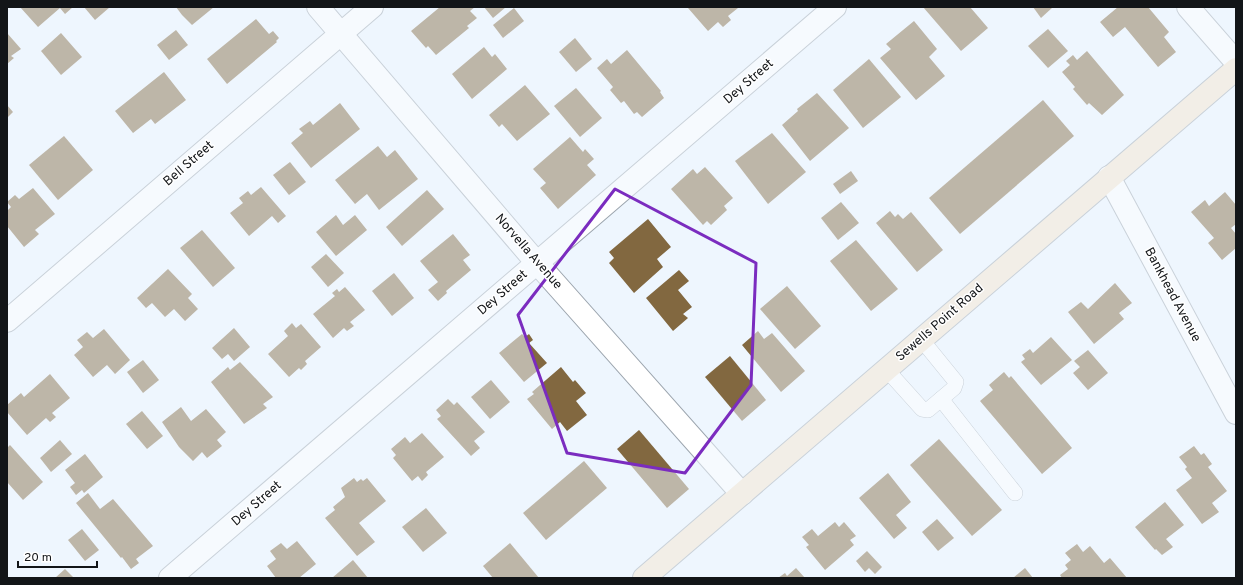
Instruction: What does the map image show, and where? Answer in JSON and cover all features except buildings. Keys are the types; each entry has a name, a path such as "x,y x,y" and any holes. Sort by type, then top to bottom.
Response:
{"main road":[{"name":"Sewells Point Road","path":"644,578 1109,176 1236,69"}],"street":[{"name":"Norvella Avenue","path":"318,7 537,263 742,494"},
{"name":"Bell Street","path":"7,322 372,7"},
{"name":"Dey Street","path":"170,578 836,7"},
{"path":"1188,7 1236,62"},
{"name":"Bankhead Avenue","path":"1109,176 1236,413"}],"lane":[{"path":"886,369 922,409 928,410 954,388 956,382 921,339"},
{"path":"941,399 1015,493"}],"highlighted area":[{"path":"615,189 756,263 751,385 685,473 567,453 518,315"}]}
